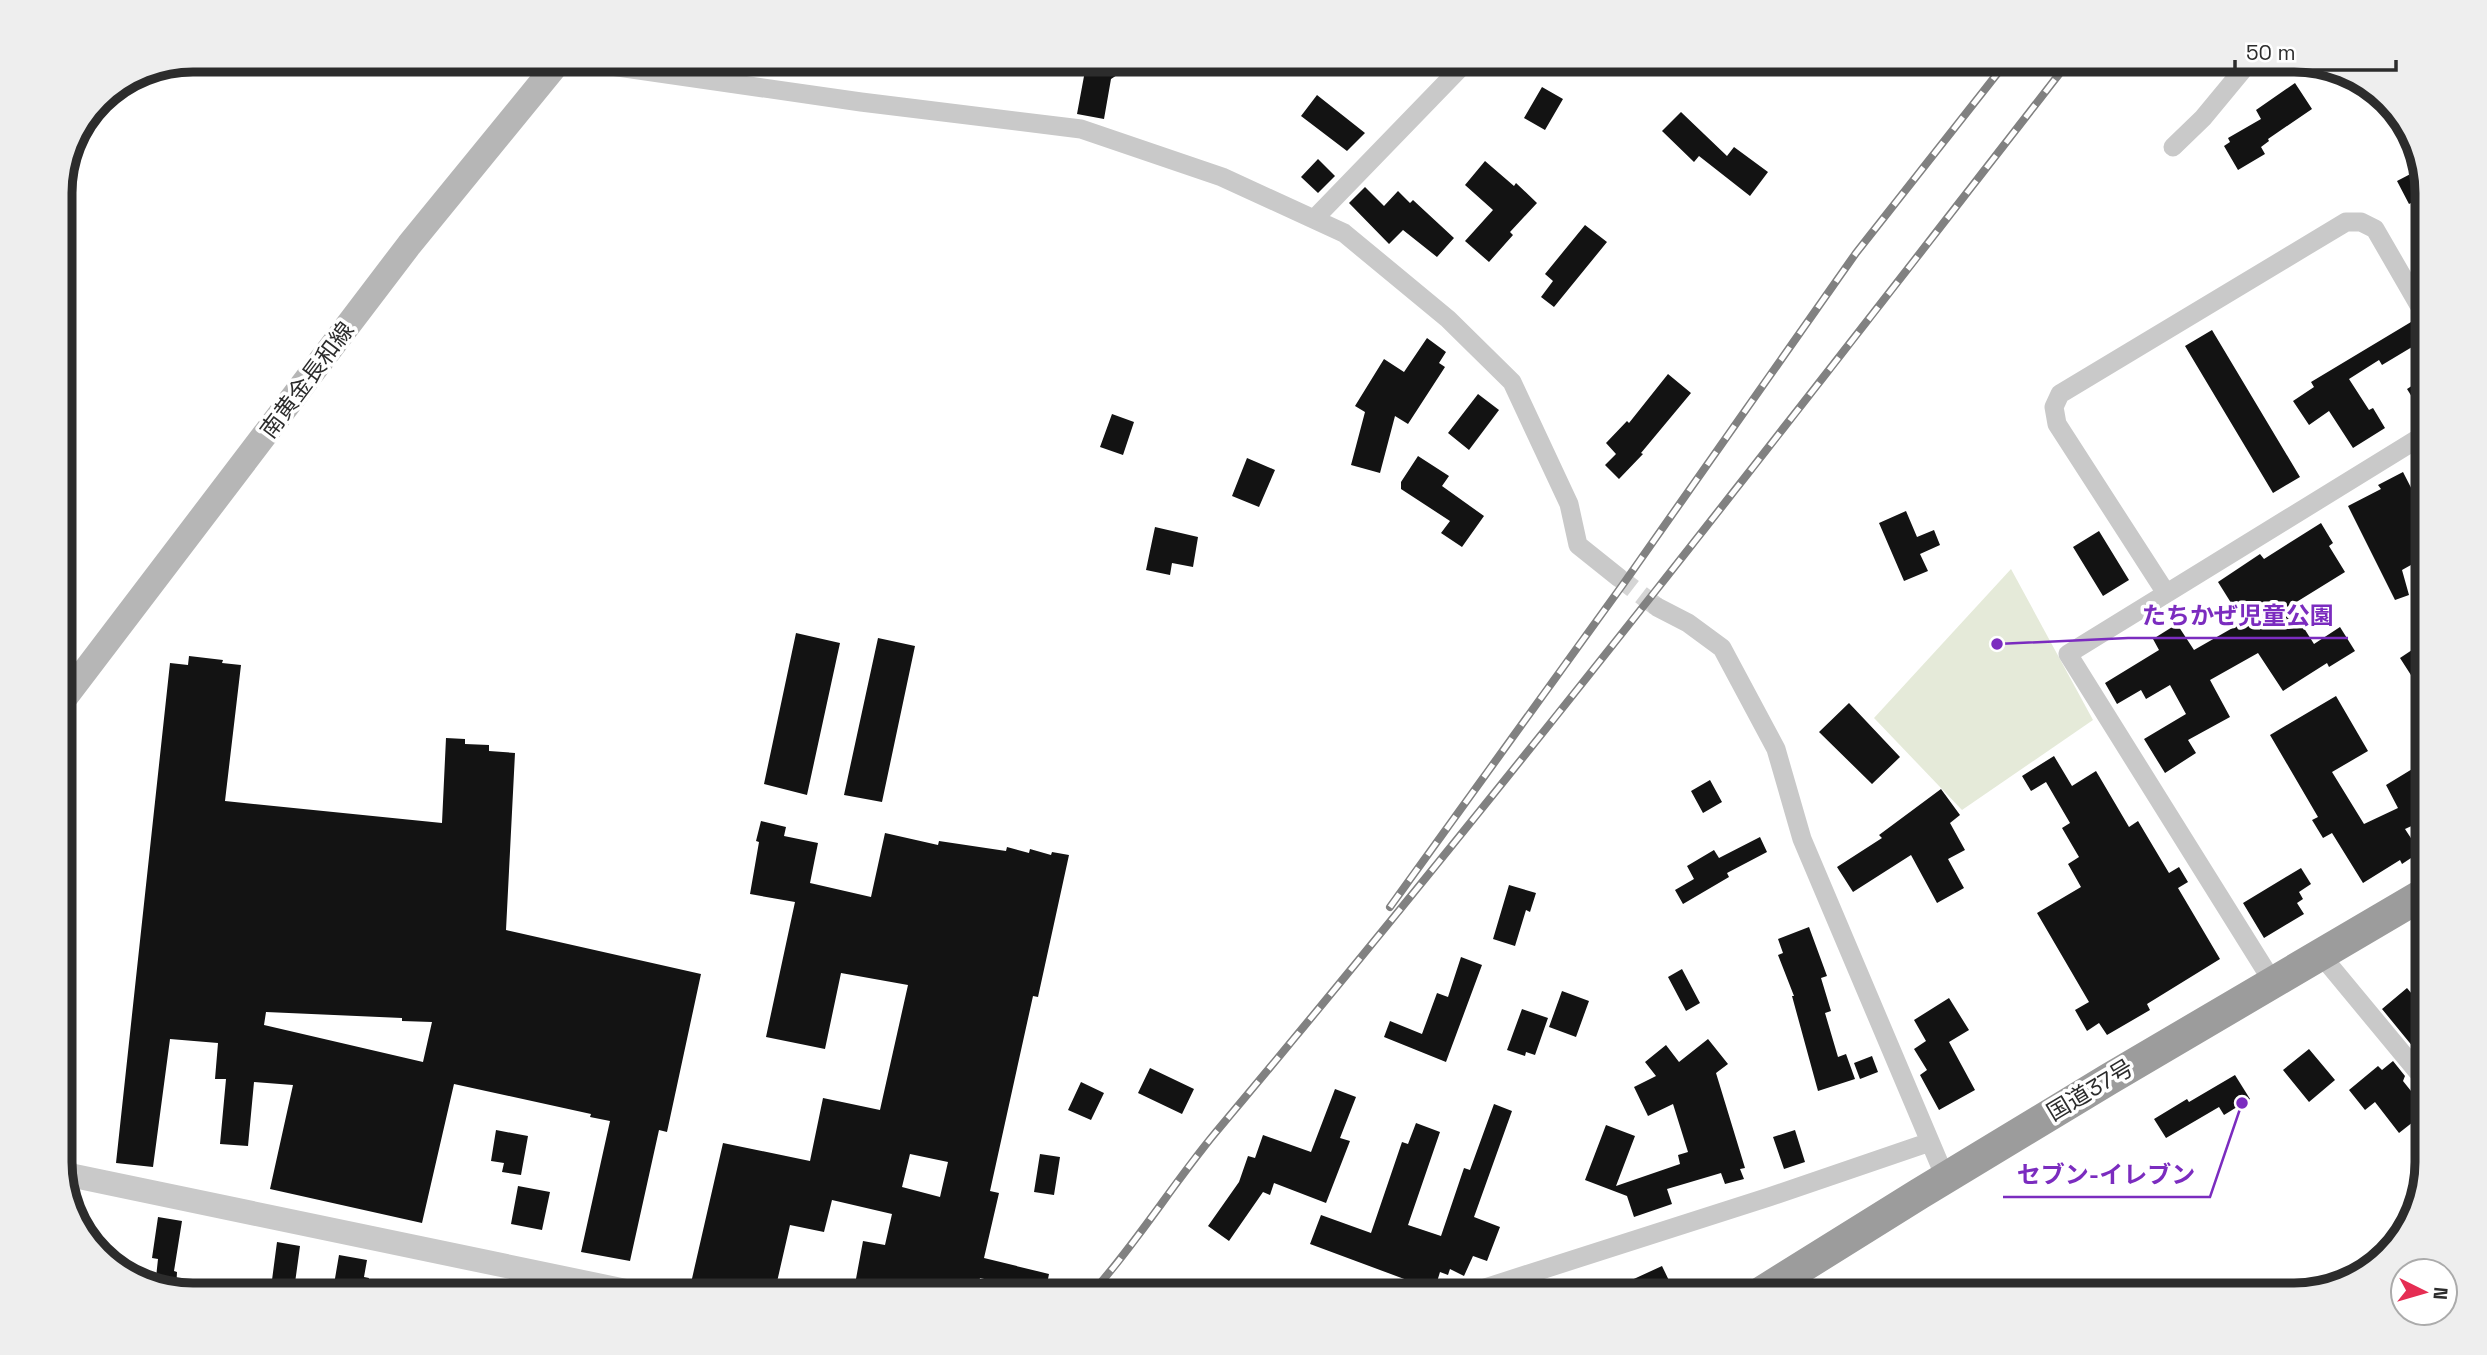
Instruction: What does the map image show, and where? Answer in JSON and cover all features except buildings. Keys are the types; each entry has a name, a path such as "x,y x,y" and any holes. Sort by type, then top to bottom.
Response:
{"highway":[{"name":"国道37号","path":"1778,1283 1945,1177 2415,899"}],"main road":[{"name":"南黄金長和線","path":"72,688 409,245 550,72"}],"street":[{"path":"653,72 861,102 1081,129 1222,177 1344,233 1448,319 1512,382 1569,504 1578,545 1618,577"},
{"path":"1314,219 1456,72"},
{"path":"2172,147 2203,118 2241,72"},
{"path":"2166,593 2057,424 2054,407 2060,394 2346,222 2361,222 2375,229 2415,297"},
{"path":"2274,984 2068,654 2415,440"},
{"path":"1657,607 1688,623 1722,648 1776,750 1802,838 1945,1177"},
{"path":"2322,955 2415,1068"},
{"path":"1503,1283 1930,1142"},
{"path":"73,1176 583,1283"}],"green space":[{"path":"2011,569 2093,720 1962,810 1874,718"}],"tunnel":[{"path":"1618,577 1657,607"}],"railway":[{"path":"1390,907 1624,583 1856,253 1999,72"},
{"path":"1100,1283 1216,1132 1434,868 1648,600 2061,72"}],"place":[{"name":"たちかぜ児童公園","path":"1997,644"},
{"name":"セブン-イレブン","path":"2242,1103"}]}
